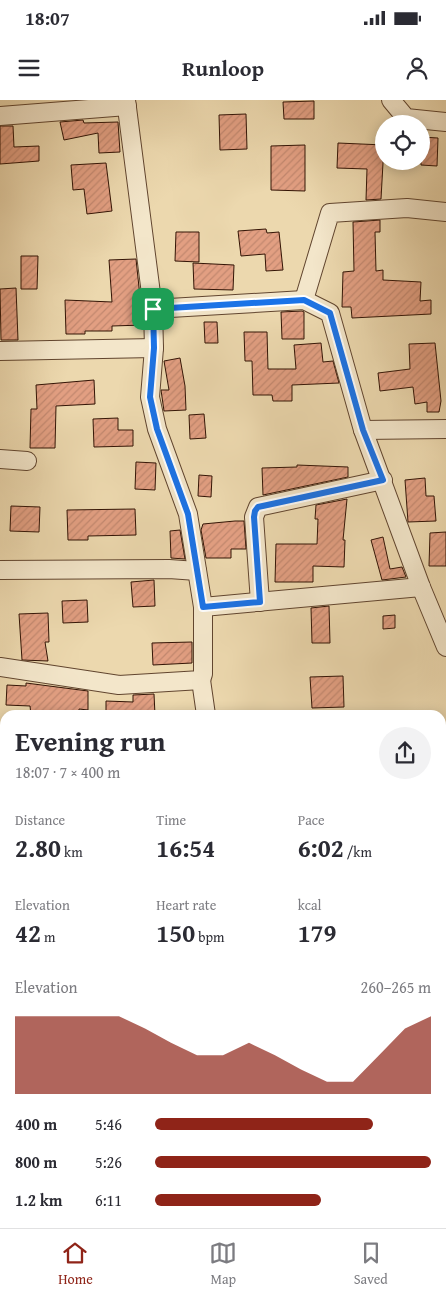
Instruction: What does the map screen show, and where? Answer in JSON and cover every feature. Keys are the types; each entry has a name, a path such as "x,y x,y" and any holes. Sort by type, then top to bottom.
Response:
{"street":[{"path":"391,100 406,118 446,122"},
{"path":"0,116 127,103 153,309 154,348 150,397 157,429 188,514 203,607 204,649 201,680 205,710"},
{"path":"304,300 330,213 407,208 446,212"},
{"path":"153,309 304,300 330,313 363,430 421,587 446,647"},
{"path":"0,351 154,348"},
{"path":"363,430 446,429"},
{"path":"0,459 27,461"},
{"path":"260,602 254,517 258,507 383,480"},
{"path":"0,570 169,569 197,571"},
{"path":"203,607 421,587"},
{"path":"0,667 119,684 201,680"}],"building":[{"path":"314,101 314,119 284,119 283,102"},
{"path":"246,114 247,149 220,150 219,115"},
{"path":"83,120 84,123 118,122 120,152 99,153 98,133 64,140 60,122"},
{"path":"0,126 13,126 14,147 39,146 39,161 0,164"},
{"path":"430,138 438,138 437,166 430,166"},
{"path":"338,143 375,145 375,170 383,170 381,199 366,200 367,169 337,168"},
{"path":"305,145 305,191 271,190 271,146"},
{"path":"106,163 112,211 87,214 84,189 73,190 71,165"},
{"path":"380,220 380,232 375,232 376,271 383,270 383,280 421,282 420,301 431,300 431,314 352,318 351,307 342,307 343,272 354,271 353,222"},
{"path":"266,229 267,233 279,232 283,270 266,271 265,254 241,256 238,231"},
{"path":"176,232 199,232 199,262 175,261"},
{"path":"21,256 38,256 37,289 21,289"},
{"path":"136,259 143,325 112,326 112,331 85,331 85,334 66,334 65,300 112,302 109,260"},
{"path":"193,263 234,265 233,290 194,289"},
{"path":"16,288 18,340 1,340 0,289"},
{"path":"281,312 304,312 304,339 282,339"},
{"path":"204,322 217,322 218,343 205,343"},
{"path":"244,332 267,332 268,369 296,369 294,345 321,343 323,362 333,361 339,383 292,385 292,401 273,401 272,395 253,395 252,361 245,361"},
{"path":"435,343 441,401 439,412 427,412 427,402 415,404 413,387 380,391 378,373 410,369 409,344"},
{"path":"180,358 185,386 186,410 164,411 161,390 169,390 164,361"},
{"path":"94,380 95,404 56,406 55,448 30,448 31,409 37,409 36,385"},
{"path":"204,414 206,438 190,439 189,415"},
{"path":"118,418 118,430 133,430 133,446 94,447 93,419"},
{"path":"136,462 156,463 155,490 135,489"},
{"path":"297,465 348,467 348,477 263,495 262,468 297,467"},
{"path":"199,475 212,476 211,497 198,496"},
{"path":"425,478 426,496 434,496 436,521 408,522 405,480"},
{"path":"347,499 343,540 345,540 344,567 313,566 313,582 275,582 276,544 317,544 318,519 315,519 316,505"},
{"path":"11,506 40,507 39,532 10,531"},
{"path":"135,509 136,535 88,536 88,540 68,540 67,510"},
{"path":"244,521 246,549 231,549 231,558 206,558 201,530 203,524"},
{"path":"180,530 185,559 171,558 170,531"},
{"path":"446,532 446,566 429,566 430,533"},
{"path":"383,537 390,569 402,567 406,577 382,580 371,540"},
{"path":"154,580 155,606 133,607 131,582"},
{"path":"87,600 88,622 63,623 62,601"},
{"path":"329,606 330,643 312,643 311,608"},
{"path":"48,613 49,642 45,642 48,661 22,660 19,614"},
{"path":"395,615 395,628 383,629 383,616"},
{"path":"192,642 192,663 153,665 152,643"},
{"path":"343,676 344,707 312,708 310,677"},
{"path":"26,683 88,691 88,710 30,710 30,706 6,705 7,685 26,686"},
{"path":"154,694 155,710 106,710 106,701 133,702 133,695"}],"route":[{"path":"304,300 330,313 363,430 383,480 258,507 254,517 260,602 203,607 188,514 157,429 150,397 154,348 153,309 304,300"}]}
